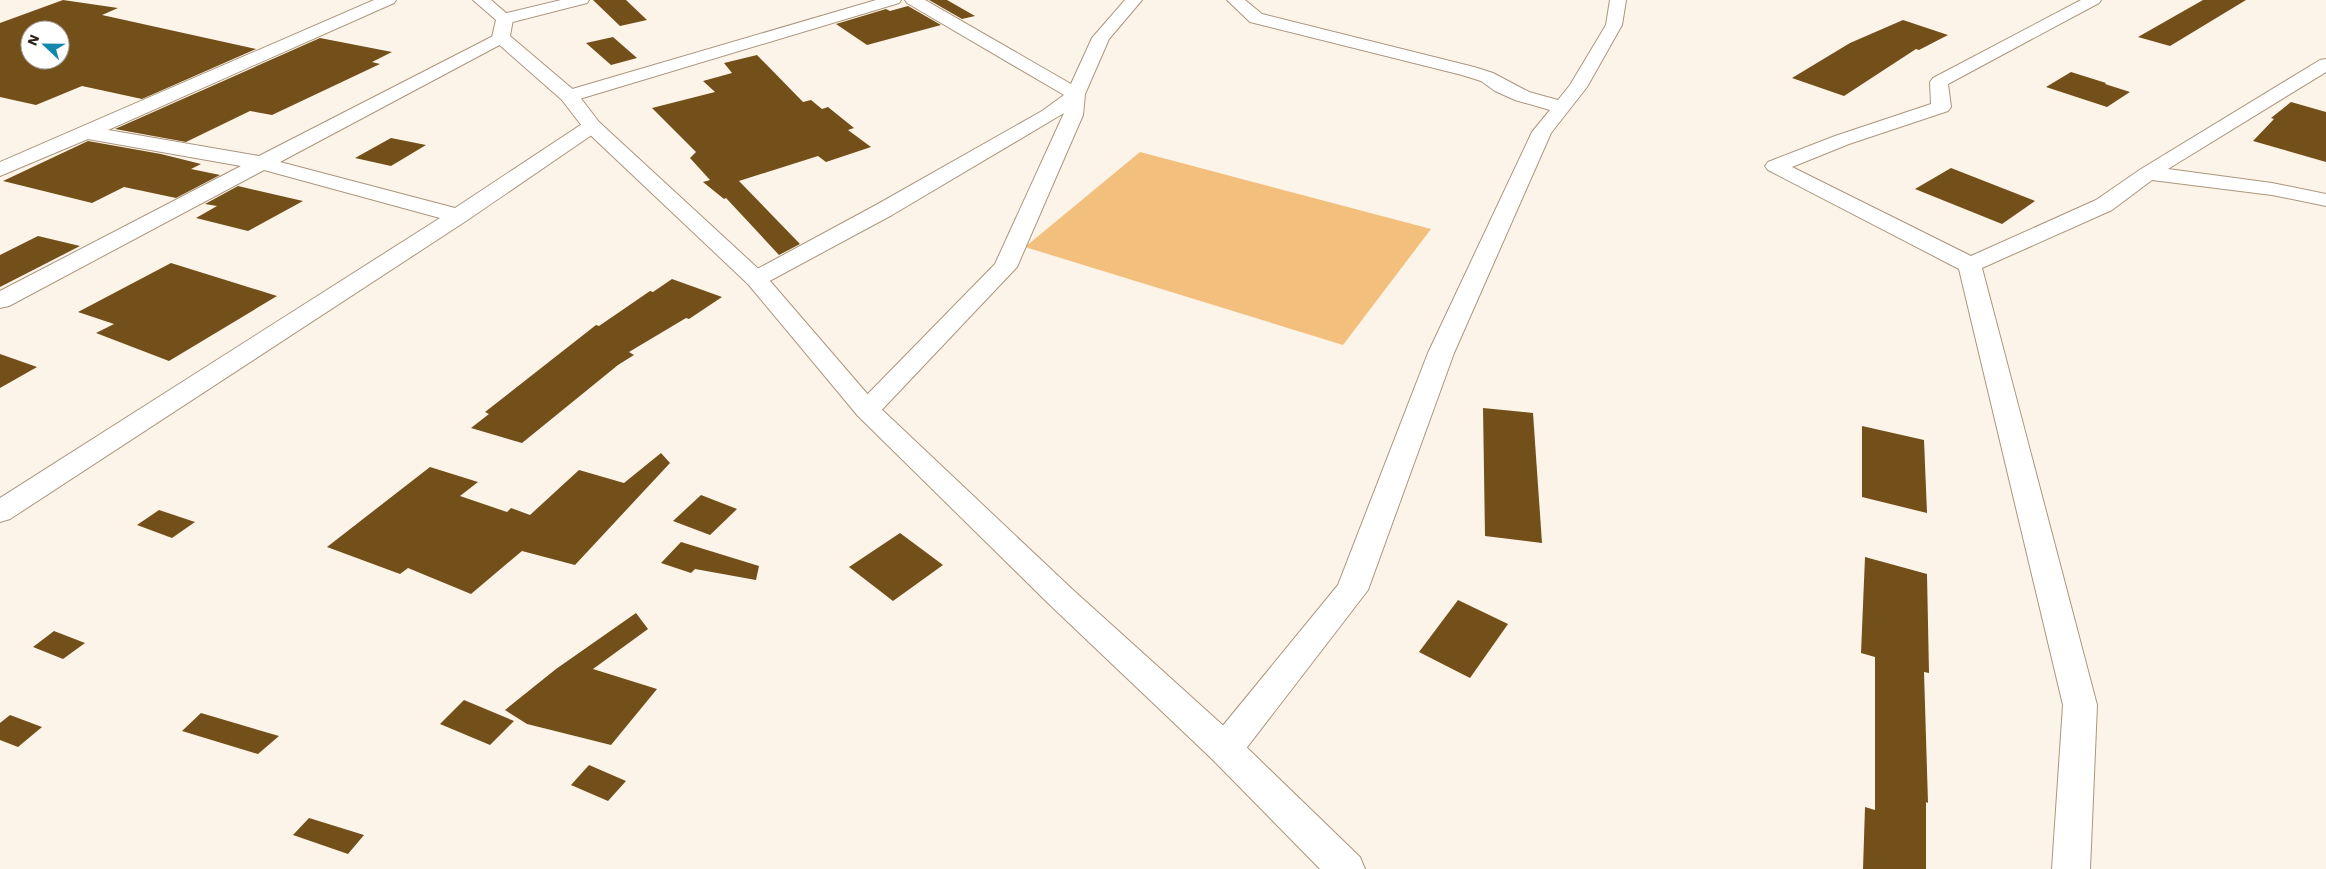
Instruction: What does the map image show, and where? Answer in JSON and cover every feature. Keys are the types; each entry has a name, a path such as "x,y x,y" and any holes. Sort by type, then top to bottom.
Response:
{"street":[{"path":"0,170 388,0"},
{"path":"481,0 503,28 569,96 592,126 756,279 867,410 1061,597 1224,749 1346,869"},
{"path":"0,301 262,163 503,28 581,0"},
{"path":"569,96 893,0"},
{"path":"912,0 1076,94"},
{"path":"867,410 1005,267 1073,115 1076,94 1102,38 1134,0"},
{"path":"1235,0 1256,18 1338,40 1460,68 1487,77 1502,87 1522,96 1562,107"},
{"path":"1224,749 1352,590 1441,353 1542,132 1578,87 1614,25 1618,0"},
{"path":"2071,869 2080,705 1970,265 1775,166 1842,140 1941,107 1939,82 2093,0"},
{"path":"1970,265 2104,206 2148,173 2326,64"},
{"path":"756,279 884,210 1050,115 1076,94"},
{"path":"0,512 458,216 592,126"},
{"path":"85,132 262,163 458,216"},
{"path":"2148,173 2272,189 2326,200"}],"shaded area":[{"path":"1140,152 1431,229 1343,345 1025,247"}],"building":[{"path":"63,0 118,8 102,15 256,49 142,99 82,86 36,105 0,97 0,23"},
{"path":"593,0 626,0 647,20 620,26"},
{"path":"929,0 947,0 975,16 962,19"},
{"path":"2203,0 2246,0 2170,46 2138,37"},
{"path":"908,6 941,25 867,45 836,24 886,9 890,11"},
{"path":"1903,20 1948,35 1919,50 1916,49 1844,96 1792,78 1850,43"},
{"path":"613,37 637,58 611,65 586,43"},
{"path":"320,38 392,52 372,62 380,64 272,115 250,111 186,142 115,129"},
{"path":"757,55 803,102 811,100 822,109 828,107 854,128 848,130 871,147 826,162 818,156 739,181 800,244 779,255 726,198 724,199 703,182 710,180 690,158 696,152 652,108 715,92 703,81 732,73 724,63"},
{"path":"2071,72 2130,92 2107,107 2046,87"},
{"path":"2291,102 2326,112 2326,162 2253,141 2274,119 2271,118"},
{"path":"391,138 426,145 391,166 355,158"},
{"path":"88,141 161,154 201,164 191,169 220,175 176,198 124,187 92,203 3,181"},
{"path":"1951,168 2035,201 2002,224 1915,189"},
{"path":"238,186 303,201 248,231 196,218 217,206 205,204"},
{"path":"38,236 80,246 0,287 0,255"},
{"path":"171,263 277,296 169,361 96,333 114,324 78,312"},
{"path":"672,279 722,297 689,319 686,318 629,352 634,355 618,365 522,443 471,428 489,414 485,412 596,325 599,326 650,291 653,292"},
{"path":"0,354 37,367 0,388"},
{"path":"1483,408 1533,413 1542,543 1485,536"},
{"path":"1862,426 1924,440 1927,513 1862,497"},
{"path":"661,453 670,463 575,565 522,551 471,594 408,568 400,574 327,547 430,467 478,482 460,496 507,512 511,508 530,515 579,470 624,483"},
{"path":"701,495 737,509 710,535 673,521"},
{"path":"159,510 195,522 172,538 137,525"},
{"path":"900,533 943,565 893,601 849,567"},
{"path":"681,542 759,566 756,580 695,569 691,573 661,563"},
{"path":"1865,557 1927,574 1929,673 1924,672 1928,803 1926,802 1926,869 1863,869 1865,807 1875,810 1875,657 1861,653"},
{"path":"1458,600 1508,624 1470,678 1419,652"},
{"path":"636,613 648,629 593,669 657,689 611,745 527,724 505,710 556,669"},
{"path":"54,631 85,643 63,659 33,647"},
{"path":"464,700 514,721 490,745 440,724"},
{"path":"201,713 279,736 258,754 182,731"},
{"path":"10,715 42,727 18,747 0,740 0,723"},
{"path":"589,765 626,781 608,801 571,785"},
{"path":"309,818 364,835 348,854 293,835"}]}
